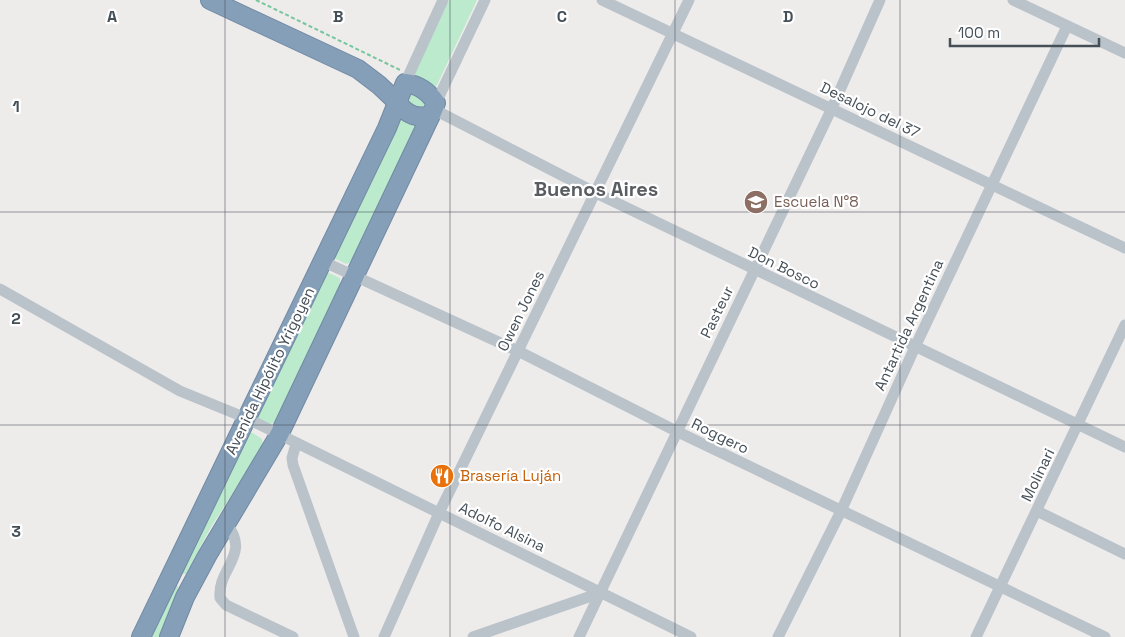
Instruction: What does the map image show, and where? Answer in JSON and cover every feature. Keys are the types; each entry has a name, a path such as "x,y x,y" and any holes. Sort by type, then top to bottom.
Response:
{"highway":[{"path":"168,637 192,584 278,435 433,109 430,93 422,88 406,81 358,69 210,0"},
{"path":"358,69 379,85 410,114 420,118 433,109"},
{"path":"398,103 406,81"},
{"name":"Avenida Hipólito Yrigoyen","path":"141,637 398,103"},
{"path":"173,572 192,584"}],"street":[{"path":"406,81 443,0"},
{"path":"433,109 485,0"},
{"name":"Desalojo del 37","path":"602,0 1125,248"},
{"name":"Owen Jones","path":"384,637 439,512 689,0"},
{"name":"Pasteur","path":"579,637 832,108 880,0"},
{"path":"1013,0 1125,52"},
{"name":"Antartida Argentina","path":"778,637 841,510 914,347 1067,26"},
{"name":"Don Bosco","path":"433,109 596,193 1125,447"},
{"name":"Roggero","path":"322,261 518,352 676,431 1105,637"},
{"name":"Adolfo Alsina","path":"0,289 180,391 246,418 691,637"},
{"name":"Molinari","path":"976,637 1079,425 1125,325"},
{"path":"296,444 292,458 293,464 354,637"},
{"path":"1037,511 1125,554"},
{"path":"226,523 232,530 236,546 234,559 220,586 220,598 226,605 293,637"},
{"path":"473,637 600,593"}],"path":[{"path":"256,0 406,81"}],"green space":[{"path":"449,0 477,0 436,87 413,76"},
{"path":"407,94 413,94 425,101 425,109 420,110 405,101"},
{"path":"396,115 416,122 417,128 352,262 346,264 334,258 333,251"},
{"path":"327,272 340,278 340,286 276,422 270,424 257,418 255,411"},
{"path":"245,433 253,433 262,439 263,446 211,527 186,574 181,574 180,569"},
{"path":"175,585 178,586 178,591 159,637 148,637"}],"place":[{"name":"Escuela N°8","path":"756,202"},
{"name":"Brasería Luján","path":"442,476"}],"district":[{"name":"Buenos Aires","path":"596,189"}]}
